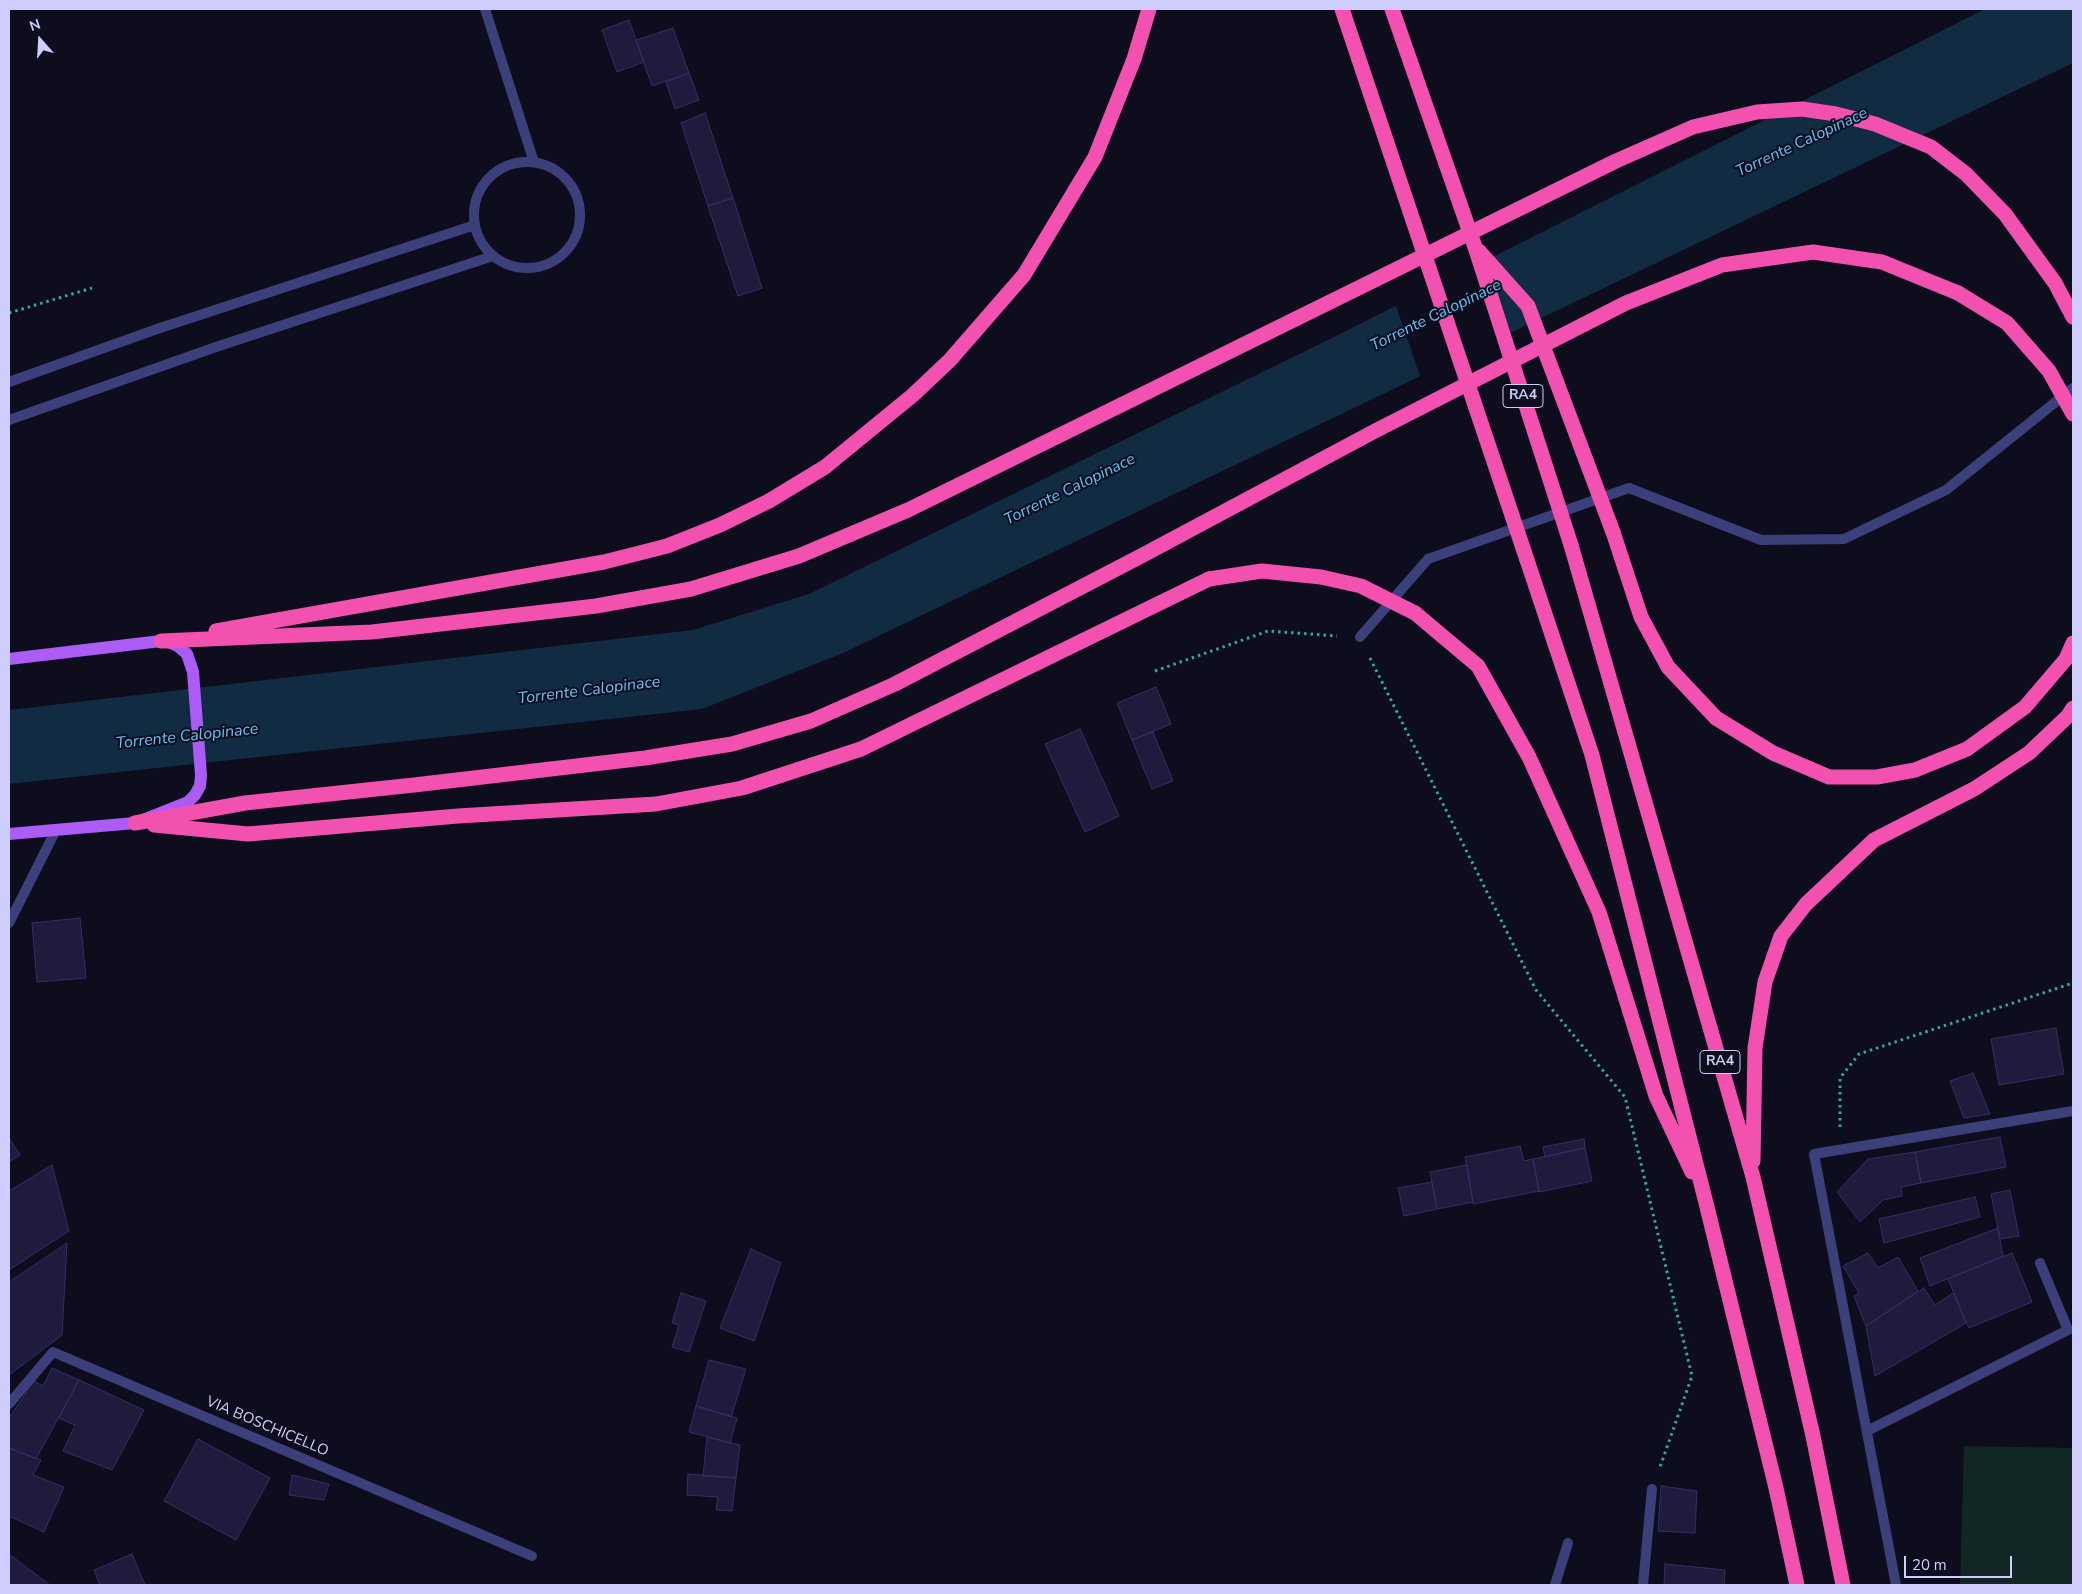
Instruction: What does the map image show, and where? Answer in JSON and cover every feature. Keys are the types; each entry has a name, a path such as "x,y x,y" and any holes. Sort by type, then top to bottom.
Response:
{"highway":[{"path":"161,641 604,562 666,546 720,525 769,501 825,467 913,395 950,360 1024,275 1095,157 1134,59 1149,9"},
{"path":"1342,9 1592,755 1706,1203 1776,1488 1797,1585"},
{"name":"RA4","path":"1392,9 1475,247 1571,545 1753,1177 1813,1436 1843,1585"},
{"path":"161,641 372,632 596,606 691,589 799,556 908,510 1616,161 1693,127 1757,112 1802,110 1836,114 1875,124 1931,147 1966,174 2005,214 2055,283 2073,317"},
{"path":"1475,247 1528,306 1613,532 1641,617 1668,667 1716,718 1773,753 1829,777 1877,777 1915,770 1967,749 2025,707 2066,659 2073,643"},
{"path":"135,823 245,803 645,758 732,744 811,721 904,679 1375,431 1626,302 1722,265 1813,252 1882,262 1958,293 2007,323 2049,371 2073,414"},
{"path":"135,823 248,834 458,816 656,804 742,788 861,749 1209,579 1262,571 1321,577 1361,586 1415,613 1478,666 1529,757 1599,912 1656,1096 1706,1203"},
{"path":"1753,1177 1755,1048 1765,982 1781,936 1806,904 1874,840 1974,789 2029,752 2068,716 2073,708"}],"main road":[{"path":"9,659 161,641 171,643 186,654 193,672 201,775 200,786 188,802 135,823 9,834"}],"street":[{"path":"485,9 534,162"},
{"path":"515,162 534,162 553,168 567,180 576,193 581,211 578,229 571,244 558,258 544,265 526,268 508,264 493,256 481,242 475,225 476,200 484,183 498,170 515,162"},
{"path":"9,382 157,329 475,225"},
{"path":"9,420 216,347 493,256"},
{"path":"1360,637 1428,559 1629,488 1761,540 1844,539 1946,490 2073,388"},
{"path":"9,923 56,830"},
{"path":"1896,1585 1814,1154 2073,1111"},
{"path":"1867,1432 2068,1330 2040,1263"},
{"name":"VIA BOSCHICELLO","path":"9,1404 53,1352 532,1556"},
{"path":"1643,1585 1652,1489"},
{"path":"1555,1585 1568,1543"}],"path":[{"path":"9,313 92,288"},
{"path":"1154,671 1268,631 1360,637 1536,990 1625,1096 1692,1376 1652,1489"},
{"path":"1840,1150 1840,1078 1859,1054 2073,983"}],"green space":[{"path":"1964,1446 2073,1448 2072,1585 1960,1585"}],"water":[{"name":"Torrente Calopinace","path":"1985,9 2073,9 2073,63 843,653 702,709 9,784 9,710 693,630 809,594 1334,337"}],"pier":[{"path":"1484,259 1510,336 1421,379 1395,303"}],"building":[{"path":"629,20 644,62 617,72 602,30"},
{"path":"673,28 689,73 652,86 636,40"},
{"path":"689,73 699,100 675,109 666,82"},
{"path":"705,113 733,198 708,206 681,123"},
{"path":"733,198 762,288 738,296 708,206"},
{"path":"1156,687 1171,724 1132,740 1117,703"},
{"path":"1080,729 1119,816 1085,832 1045,744"},
{"path":"1153,732 1173,781 1152,789 1132,740"},
{"path":"80,918 86,978 37,982 32,923"},
{"path":"2056,1028 2064,1074 1999,1085 1991,1039"},
{"path":"1973,1073 1990,1114 1964,1118 1950,1081"},
{"path":"2000,1137 2006,1167 1921,1183 1915,1152"},
{"path":"9,1138 20,1155 9,1162"},
{"path":"1584,1139 1585,1148 1545,1157 1543,1147"},
{"path":"1520,1146 1524,1161 1533,1159 1539,1191 1473,1204 1465,1157"},
{"path":"1585,1148 1592,1181 1539,1192 1533,1159"},
{"path":"1915,1152 1921,1183 1901,1187 1902,1196 1883,1200 1860,1222 1837,1192 1868,1159"},
{"path":"52,1165 69,1231 9,1270 9,1191"},
{"path":"1467,1165 1473,1202 1437,1209 1430,1172"},
{"path":"1432,1182 1437,1209 1404,1216 1398,1188"},
{"path":"2010,1190 2019,1236 2000,1239 1991,1194"},
{"path":"1975,1197 1980,1217 1884,1243 1879,1219"},
{"path":"1998,1228 2003,1256 1930,1286 1920,1258"},
{"path":"67,1243 62,1335 9,1375 9,1282"},
{"path":"751,1249 781,1263 754,1341 720,1328"},
{"path":"1868,1253 1878,1268 1898,1257 1918,1291 1866,1326 1854,1296 1859,1293 1843,1266"},
{"path":"2012,1253 2032,1302 1969,1328 1948,1279"},
{"path":"1924,1288 1935,1305 1953,1293 1966,1323 1875,1376 1866,1326"},
{"path":"681,1293 706,1301 689,1352 672,1347 679,1325 672,1323"},
{"path":"709,1360 746,1369 731,1417 696,1406"},
{"path":"52,1368 79,1380 36,1459 9,1448 9,1418 34,1381 43,1386"},
{"path":"79,1380 144,1410 112,1470 63,1451 75,1425 59,1418"},
{"path":"696,1406 737,1418 730,1443 689,1432"},
{"path":"707,1437 740,1445 736,1478 703,1476"},
{"path":"198,1439 270,1478 236,1540 164,1501"},
{"path":"9,1448 41,1460 33,1475 64,1487 44,1532 9,1516"},
{"path":"688,1474 736,1478 732,1511 716,1510 718,1497 687,1495"},
{"path":"292,1475 329,1484 324,1500 289,1495"},
{"path":"1661,1486 1697,1491 1695,1533 1658,1531"},
{"path":"9,1554 50,1585 9,1585"},
{"path":"132,1554 145,1585 100,1585 94,1570"},
{"path":"1665,1564 1725,1570 1724,1585 1664,1585"}]}
